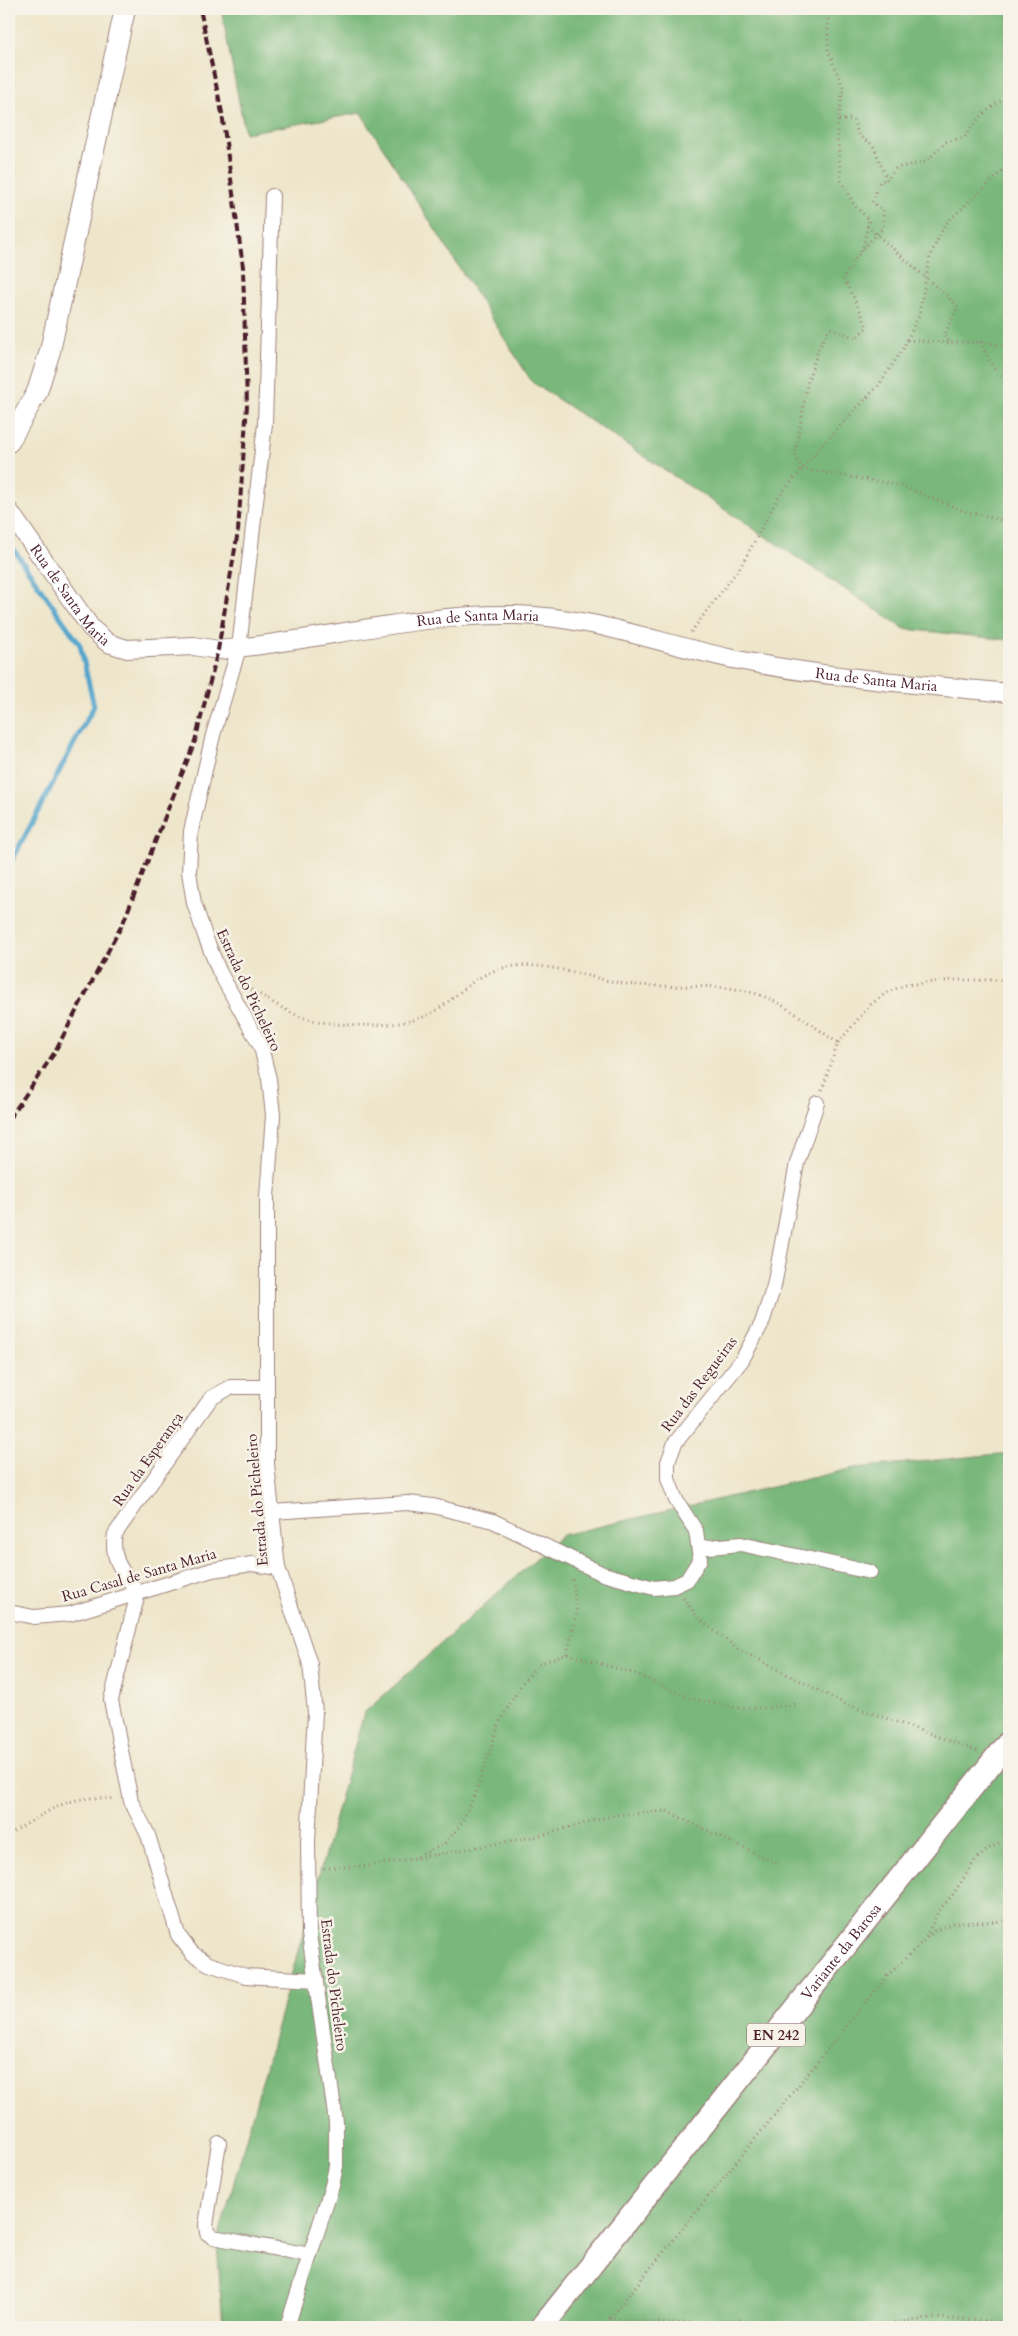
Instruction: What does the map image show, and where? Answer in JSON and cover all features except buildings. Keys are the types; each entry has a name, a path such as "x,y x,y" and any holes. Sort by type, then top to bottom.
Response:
{"main road":[{"path":"9,442 37,392 50,351 125,9"},
{"name":"Variante da Barosa","path":"542,2327 1003,1749"}],"street":[{"name":"Estrada do Picheleiro","path":"272,196 265,424 239,648 213,735 190,831 190,872 194,903 218,971 260,1047 270,1079 273,1115 267,1197 268,1464 278,1568 310,1664 315,1712 308,1842 309,1934 336,2122 336,2166 287,2327"},
{"name":"Rua de Santa Maria","path":"9,511 91,628 108,643 127,649 180,646 218,650 421,620 519,615 591,623 636,633 680,647 766,666 841,676 1009,693"},
{"name":"Rua das Regueiras","path":"674,1586 687,1580 700,1559 696,1531 676,1500 668,1479 668,1462 675,1443 742,1360 762,1323 774,1286 796,1163 817,1103"},
{"name":"Rua da Esperança","path":"138,1592 118,1565 113,1548 115,1534 211,1398 231,1386 268,1387"},
{"path":"272,1512 407,1502 433,1506 493,1521 603,1574 654,1588 674,1586"},
{"path":"698,1548 741,1544 870,1572"},
{"name":"Rua Casal de Santa Maria","path":"9,1612 34,1617 70,1614 212,1570 252,1564 278,1568"},
{"path":"138,1592 111,1700 130,1801 148,1835 178,1935 192,1953 209,1964 246,1976 316,1980"},
{"path":"219,2143 206,2225 207,2233 213,2237 310,2255"}],"path":[{"path":"828,9 828,51 844,87 837,130 842,180 854,205 869,220 863,248"},
{"path":"802,469 795,455 808,380 819,347 830,328 856,338 867,327 843,278 863,248 883,228 882,210 872,202 880,181 887,180 896,168 925,162 946,142 965,137 974,122 989,107 1009,96"},
{"path":"839,120 853,119 860,136 873,145 887,180"},
{"path":"680,647 741,566 778,498 878,386 907,340 919,315 930,256 946,224 1009,164"},
{"path":"867,226 958,306 944,336 950,343"},
{"path":"907,340 950,343 980,342 1009,346"},
{"path":"980,342 996,372 1009,381"},
{"path":"802,469 899,485 964,511 1009,522"},
{"path":"218,971 297,1016 332,1024 358,1025 407,1021 427,1015 477,979 496,970 521,966 575,972 635,985 729,988 751,992 775,1001 838,1043"},
{"path":"817,1103 838,1043 870,1005 886,993 905,985 954,980 1009,980"},
{"path":"565,1556 574,1584 577,1612 567,1654"},
{"path":"674,1586 699,1620 738,1649 843,1703 1003,1749"},
{"path":"412,1859 444,1844 459,1826 476,1792 500,1721 522,1683 539,1664 567,1654 636,1674 692,1700 738,1708 764,1708 797,1704"},
{"path":"9,1834 57,1805 74,1799 99,1797 130,1801"},
{"path":"308,1868 368,1866 412,1859 543,1835 616,1815 666,1811 778,1864"},
{"path":"925,1939 938,1912 976,1859 990,1848 1009,1838"},
{"path":"603,2327 887,1976 934,1931 953,1923 1009,1921"},
{"path":"610,2318 668,2324 739,2320 744,2327"},
{"path":"854,2327 937,2318 1009,2322"}],"green space":[{"path":"221,9 1009,9 1009,640 905,629 532,382 361,113 245,133"},
{"path":"1009,1453 1009,2327 223,2327 217,2243 364,1713 562,1535 855,1468"}],"waterway":[{"path":"9,543 80,645 94,706 9,866"}],"railway":[{"path":"9,1119 53,1055 123,923 195,741 218,650 238,531 247,405 243,267 222,113 200,9"}]}
